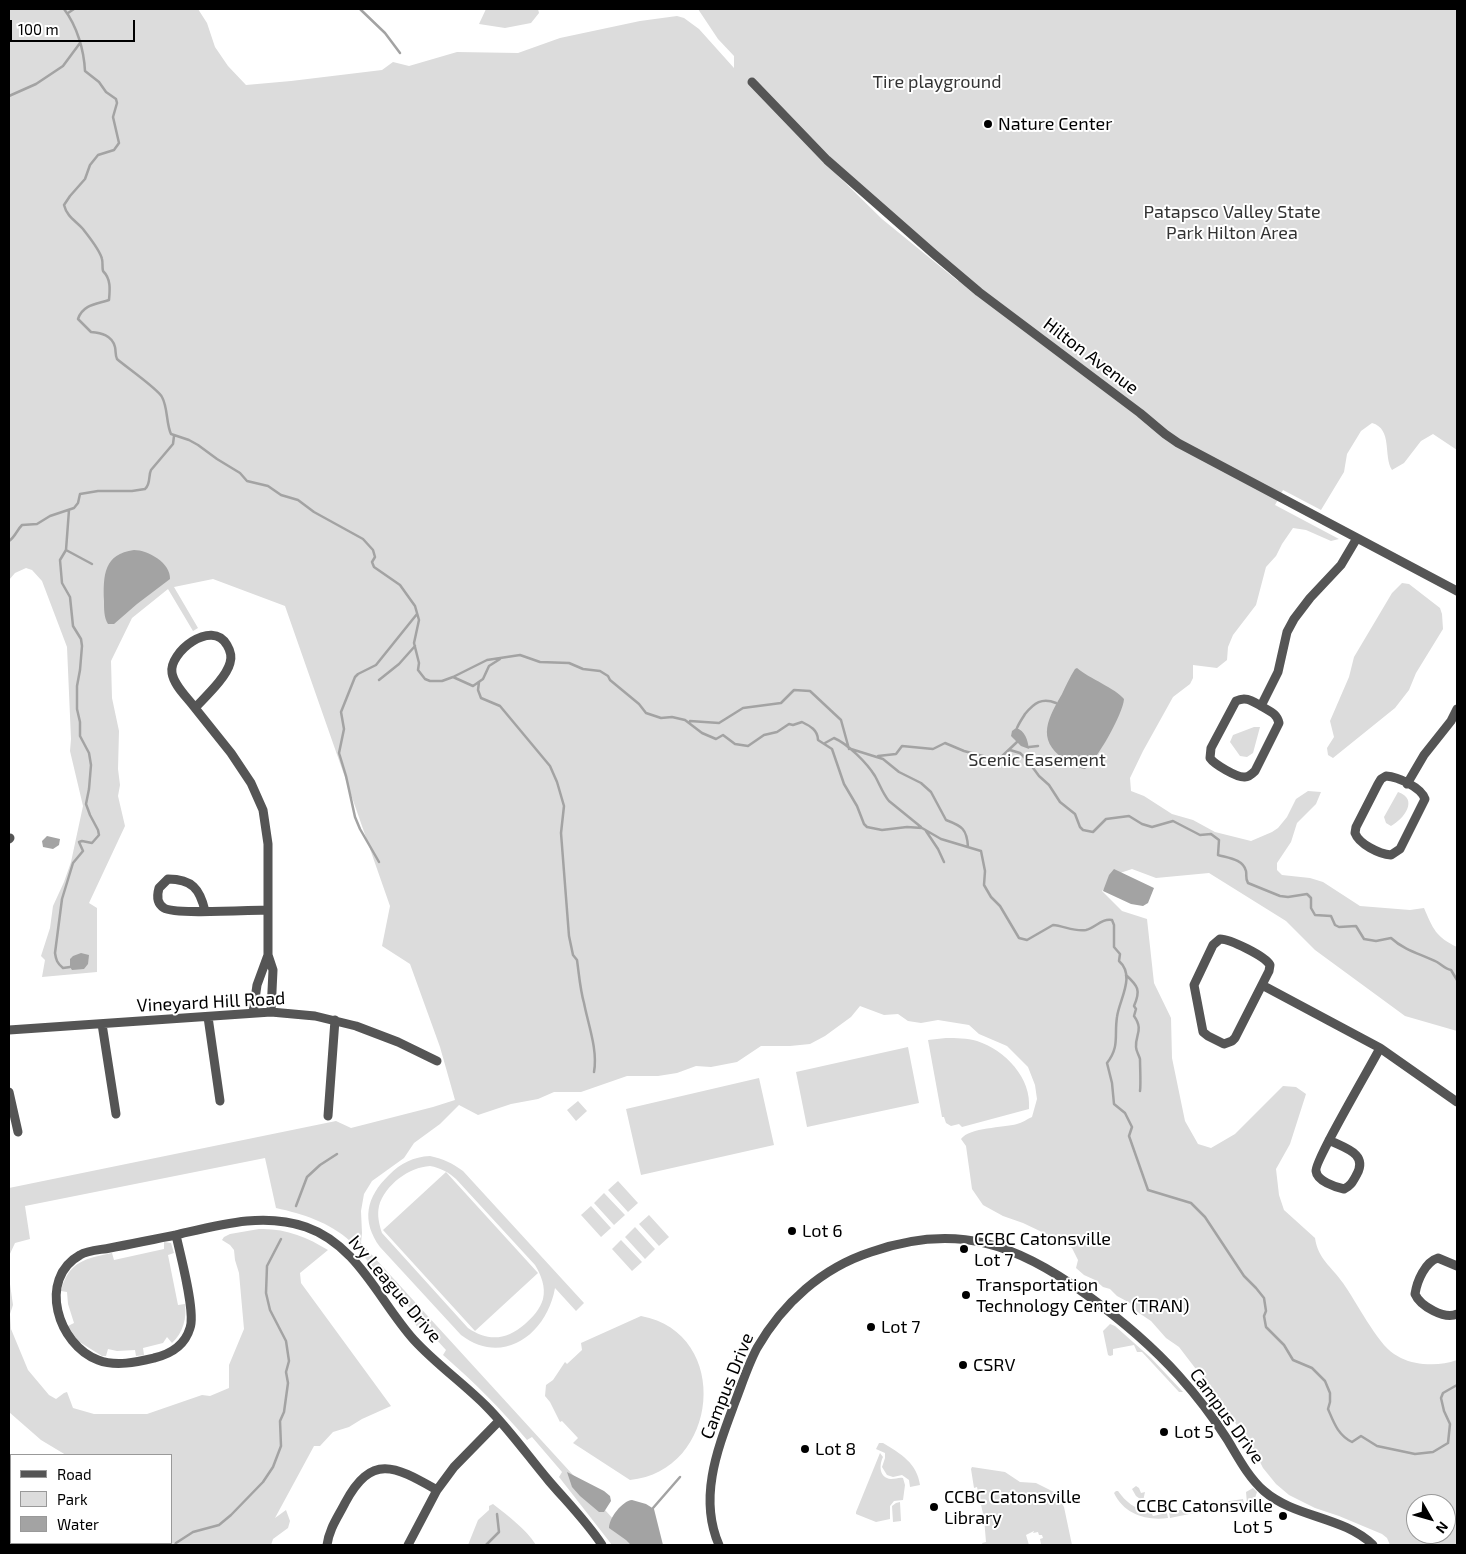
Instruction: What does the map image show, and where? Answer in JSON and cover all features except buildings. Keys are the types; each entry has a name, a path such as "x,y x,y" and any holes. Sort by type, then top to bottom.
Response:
{"street":[{"name":"Hilton Avenue","path":"752,82 827,160 934,254 979,292 1140,413 1165,434 1178,443 1457,592"},
{"path":"1261,706 1274,682 1287,632 1294,619 1310,598 1341,565 1357,538"},
{"path":"195,708 223,676 231,663 230,651 218,636 205,635 176,656 173,662 172,675 174,681 195,708 231,753 251,783 263,810 268,844 268,955 273,970 271,1012"},
{"path":"1242,698 1261,706 1274,713 1279,723 1250,776 1245,778 1214,763 1210,758 1211,748 1236,701 1242,698"},
{"path":"1407,784 1424,754 1451,721 1457,709"},
{"path":"1386,776 1392,777 1407,784 1423,794 1423,804 1400,849 1391,856 1385,855 1361,842 1355,833 1356,827 1381,779 1386,776"},
{"path":"206,911 198,890 185,881 168,879 158,888 157,900 165,909 172,912 268,910"},
{"path":"1220,939 1227,940 1267,960 1270,967 1262,985 1232,1041 1224,1044 1204,1034 1194,993 1194,985 1217,941 1220,939"},
{"path":"253,1013 256,985 268,955"},
{"path":"1262,985 1380,1048 1457,1102"},
{"name":"Vineyard Hill Road","path":"9,1030 271,1012 335,1020 377,1033 437,1061"},
{"path":"208,1017 220,1101"},
{"path":"328,1116 335,1020"},
{"path":"102,1024 116,1114"},
{"path":"1329,1140 1355,1154 1361,1162 1360,1169 1352,1183 1344,1189 1320,1179 1316,1166 1329,1140 1380,1048"},
{"path":"9,1092 18,1132"},
{"name":"Ivy League Drive","path":"176,1235 192,1319 187,1336 180,1344 162,1356 124,1363 109,1363 86,1354 74,1344 60,1321 56,1292 58,1279 64,1268 82,1254 176,1235 258,1219 275,1219 289,1222 321,1233 346,1251 412,1338 469,1390 499,1421 602,1545"},
{"name":"Campus Drive","path":"719,1545 712,1518 710,1498 713,1470 744,1377 755,1352 770,1327 799,1294 838,1266 863,1254 888,1246 936,1238 970,1240 1007,1249 1039,1263 1073,1285 1153,1349 1180,1377 1211,1416 1246,1470 1263,1491 1285,1504 1344,1526 1373,1545"},
{"path":"1457,1264 1438,1258 1433,1259 1428,1264 1415,1294 1421,1304 1445,1316 1451,1317 1457,1314"},
{"path":"408,1545 437,1490 464,1455 499,1421"},
{"path":"327,1545 332,1526 352,1490 360,1480 369,1474 387,1468 397,1470 407,1473 437,1490"}],"green space":[{"path":"9,9 198,9 207,23 215,47 228,66 246,85 382,70 393,62 409,66 457,52 518,53 560,38 640,21 677,16 684,18 699,29 734,68 734,56 718,39 698,9 1457,9 1457,450 1433,434 1421,441 1404,463 1392,470 1389,464 1383,431 1379,426 1372,423 1361,431 1347,454 1344,472 1321,510 1283,490 1275,505 1339,539 1331,541 1306,530 1293,528 1276,556 1266,567 1256,605 1233,635 1228,647 1227,660 1217,668 1193,665 1193,678 1190,684 1173,697 1130,778 1131,791 1144,796 1172,814 1193,820 1215,832 1251,841 1278,828 1287,817 1296,799 1308,791 1321,792 1316,804 1297,823 1291,842 1277,863 1277,870 1282,875 1310,878 1323,882 1360,906 1410,910 1424,908 1436,932 1444,940 1457,947 1457,1031 1405,1016 1315,950 1286,921 1209,873 1156,878 1132,869 1120,873 1102,891 1122,911 1147,919 1154,983 1171,1018 1172,1058 1185,1121 1198,1144 1211,1148 1235,1134 1283,1086 1296,1087 1306,1094 1290,1144 1276,1169 1279,1195 1284,1210 1315,1238 1322,1257 1343,1283 1387,1349 1401,1358 1419,1364 1441,1364 1457,1360 1457,1545 1390,1545 1387,1538 1382,1534 1315,1508 1289,1495 1276,1484 1263,1468 1225,1407 1179,1347 1166,1338 1151,1321 1133,1309 1130,1303 1117,1296 1110,1289 1103,1287 1095,1280 1084,1275 1076,1268 1078,1260 1072,1248 983,1205 972,1189 966,1146 961,1139 972,1132 987,1128 1021,1123 1032,1117 1037,1099 1035,1085 1028,1067 1007,1046 979,1034 969,1025 938,1020 921,1023 908,1021 898,1014 884,1015 860,1006 851,1017 825,1036 810,1044 761,1046 737,1062 711,1067 696,1066 677,1073 658,1076 627,1076 581,1092 554,1092 538,1099 511,1104 478,1115 459,1105 440,1124 414,1143 404,1158 372,1181 364,1194 361,1211 361,1243 637,1545 612,1545 559,1477 562,1472 532,1437 527,1440 487,1396 443,1355 446,1350 423,1325 418,1328 409,1315 412,1311 390,1281 384,1283 355,1245 342,1234 324,1224 296,1213 276,1208 265,1158 25,1206 30,1239 15,1243 9,1256 9,1188 336,1121 351,1128 455,1100 440,1047 410,964 382,946 390,906 285,606 213,579 174,587 198,628 193,631 168,589 132,618 111,661 112,698 119,731 118,769 120,785 118,796 125,826 89,903 97,908 97,972 42,977 45,960 41,956 50,928 53,906 71,862 83,806 70,751 67,647 42,581 32,570 26,568 15,573 9,580","holes":["826,164 960,280 958,281 882,219"]},
{"path":"486,9 538,9 539,13 531,23 505,28 479,24"},
{"path":"1402,583 1409,584 1440,608 1443,629 1416,673 1409,690 1395,708 1333,758 1328,755 1327,748 1334,737 1330,721 1349,677 1354,657 1392,593"},
{"path":"1254,727 1260,727 1253,753 1247,757 1240,756 1230,742 1233,735"},
{"path":"1398,792 1408,799 1407,809 1401,819 1391,826 1386,823 1384,817"},
{"path":"946,1038 977,1041 1007,1058 1021,1076 1026,1087 1029,1109 962,1127 959,1124 951,1126 946,1123 944,1117 942,1117 928,1040"},
{"path":"908,1047 919,1103 807,1127 796,1072"},
{"path":"759,1078 774,1145 641,1175 626,1109"},
{"path":"578,1101 587,1111 576,1121 567,1110"},
{"path":"430,1156 444,1160 463,1171 584,1303 576,1311 555,1288 543,1319 533,1332 521,1341 507,1346 492,1348 477,1344 461,1335 380,1247 370,1228 368,1219 371,1201 381,1183 403,1164 413,1159","holes":["422,1167 434,1167 450,1174 456,1179 535,1265 539,1273 544,1290 542,1303 531,1319 511,1333 504,1336 490,1337 475,1333 468,1328 382,1233 378,1209 382,1198 392,1184 414,1170"]},
{"path":"446,1172 538,1273 475,1331 383,1230"},
{"path":"618,1181 638,1203 628,1212 608,1190"},
{"path":"604,1193 625,1215 614,1225 594,1203"},
{"path":"591,1206 611,1228 601,1237 581,1215"},
{"path":"649,1215 669,1237 659,1246 639,1224"},
{"path":"635,1227 655,1249 645,1259 625,1237"},
{"path":"259,1229 278,1230 295,1234 328,1250 300,1273 301,1283 391,1406 349,1427 333,1432 320,1446 314,1446 275,1518 286,1510 290,1521 288,1528 273,1539 271,1545 169,1545 166,1544 172,1544 172,1454 64,1454 41,1440 9,1412 9,1277 13,1305 10,1314 11,1329 28,1370 49,1395 56,1399 67,1392 73,1408 94,1414 147,1414 202,1395 210,1396 229,1388 229,1365 244,1329 239,1273 234,1250 222,1240 230,1234"},
{"path":"621,1240 642,1262 632,1271 612,1249"},
{"path":"164,1242 171,1243 174,1253 168,1255 178,1305 185,1304 183,1325 176,1339 172,1343 167,1337 163,1343 143,1348 144,1355 136,1356 135,1350 117,1351 108,1349 106,1356 102,1356 78,1341 68,1326 74,1323 68,1304 67,1292 61,1291 64,1281 73,1268 86,1260 112,1253 114,1260 164,1249"},
{"path":"641,1316 671,1328 691,1348 701,1373 703,1401 697,1429 682,1453 660,1471 630,1480 573,1443 578,1438 562,1421 560,1422 545,1396 546,1385 553,1380 565,1362 567,1364 582,1350 581,1343"},
{"path":"1110,1324 1115,1326 1151,1358 1183,1392 1179,1392 1142,1352 1137,1352 1134,1345 1113,1349 1113,1355 1108,1355 1103,1331"},
{"path":"879,1443 883,1443 896,1451 912,1465 920,1485 910,1487 909,1480 902,1475 893,1477 887,1475 882,1467 885,1453 876,1449"},
{"path":"880,1453 883,1457 881,1464 882,1474 891,1479 903,1478 905,1485 903,1500 894,1501 890,1506 890,1519 876,1522 856,1514 856,1512"},
{"path":"972,1467 1005,1472 1020,1482 1036,1483 1056,1493 1064,1507 1072,1545 1038,1545 1041,1544 1040,1539 1043,1538 1038,1532 1033,1533 1034,1531 1026,1535 1029,1545 983,1545 982,1543 986,1542 984,1518 977,1487 974,1488"},
{"path":"1136,1486 1141,1493 1145,1492 1143,1501 1136,1496 1132,1489"},
{"path":"1253,1488 1257,1492 1254,1501 1247,1503 1246,1492"},
{"path":"1116,1491 1136,1507 1150,1510 1153,1516 1167,1513 1168,1518 1144,1517 1130,1511 1118,1500 1114,1493"},
{"path":"1243,1499 1244,1504 1206,1511 1205,1505"},
{"path":"900,1502 901,1521 893,1522 892,1506"},
{"path":"493,1504 522,1528 536,1545 468,1545 478,1520 489,1510 489,1506"},
{"path":"1203,1506 1204,1511 1170,1518 1169,1512"}],"water":[{"path":"134,550 146,552 158,558 167,568 170,579 114,624 108,624 105,613 104,592 107,567 117,556"},
{"path":"1077,668 1115,691 1124,699 1123,706 1109,736 1085,769 1079,768 1064,759 1055,751 1047,736 1049,719 1071,675"},
{"path":"1016,728 1024,733 1029,749 1021,746 1011,736 1012,731"},
{"path":"47,836 60,839 59,845 53,849 43,847 42,841"},
{"path":"1114,869 1154,888 1148,903 1143,906 1131,904 1103,891 1109,875"},
{"path":"81,953 89,955 88,964 84,969 72,970 70,959"},
{"path":"567,1472 610,1496 611,1501 604,1512 599,1512 580,1496 572,1487"},
{"path":"632,1500 646,1504 654,1509 663,1545 631,1545 609,1528 611,1520 617,1511 624,1503"}],"waterway":[{"path":"64,9 73,23 79,39 85,71 99,82 106,92 116,99 117,103 113,117 119,143 114,150 98,155 90,165 85,179 64,205 69,216 83,229 99,252 110,292 109,300 87,307 78,319 91,332 109,337 114,343 117,359 159,393 165,406 171,434 198,445 240,473 247,481 268,486 281,495 298,500 314,512 363,539 373,550 375,557 372,562 374,567 400,585 415,606 419,620 414,643 419,663 418,670 425,679 442,681 487,660 520,655 540,662 569,663 583,669 600,671 639,704 646,713 661,718 672,717 685,720 702,733 716,739 723,735 735,744 748,746 764,735 777,732 789,724 793,725 802,722 815,731 818,740 832,749 844,784 867,827 882,830 907,827 922,828 941,839 981,851 985,871 984,885 991,897 1000,906 1019,938 1027,940 1053,925 1074,930 1086,930 1105,920 1112,920 1114,925 1114,947 1120,954 1119,961 1124,967 1126,981 1118,1010 1114,1051 1107,1063 1112,1083 1114,1104 1125,1113 1132,1127 1129,1136 1148,1190 1191,1203 1205,1217 1244,1276 1264,1298 1266,1327 1284,1345 1293,1360 1312,1368 1325,1381 1330,1393 1328,1409 1337,1428 1347,1439 1352,1442 1361,1436 1377,1446 1415,1454 1433,1452 1448,1443 1450,1424 1441,1398 1443,1393 1457,1385"},
{"path":"68,13 74,9"},
{"path":"360,9 385,33 400,53"},
{"path":"9,96 36,84 63,66 80,43"},
{"path":"9,541 22,525 37,524 50,516 74,508 78,503 80,494 98,491 145,489 148,485 151,470 173,444 174,436"},
{"path":"69,510 66,550 60,560 62,583 70,597 73,626 81,639 77,709 80,722 80,736 89,753 91,765 86,804 99,835 92,843 79,842 83,851 73,863 62,899 55,953 57,961 63,968 70,967"},
{"path":"66,550 92,564"},
{"path":"379,862 355,817 339,753 344,729 341,712 355,677 376,665 417,614"},
{"path":"379,680 399,664 415,646"},
{"path":"453,677 473,686 483,679 489,666 500,659"},
{"path":"479,682 478,690 481,698 500,706 550,766 557,782 564,806 561,833 569,936 573,955 577,960 594,1046 594,1072"},
{"path":"690,721 719,723 743,708 781,703 794,690 810,691 841,720 849,749"},
{"path":"1017,728 1025,714 1035,704 1042,701 1056,703"},
{"path":"825,743 834,738 851,749 872,771 889,801 921,827"},
{"path":"878,756 896,754 902,746 933,749 945,743 964,751 998,760 1017,742"},
{"path":"1029,747 1038,746"},
{"path":"851,749 883,759 899,772 921,783 931,792 946,820 963,829 968,847"},
{"path":"1010,750 1020,753 1028,761 1039,776 1049,785 1060,802 1075,814 1083,830 1093,832 1106,819 1129,816 1142,824 1152,827 1173,821 1200,835 1211,834 1219,840 1218,855 1242,864 1246,871 1248,883 1280,896 1288,897 1307,894 1311,898 1311,908 1315,915 1331,916 1335,925 1339,927 1356,926 1364,939 1376,941 1391,938 1407,949 1451,970 1457,980"},
{"path":"926,831 944,862"},
{"path":"1126,975 1136,985 1138,992 1134,1006 1136,1009 1134,1016 1139,1029 1136,1050 1140,1059 1140,1091"},
{"path":"296,1206 307,1177 320,1165 337,1154"},
{"path":"175,1545 193,1532 219,1525 231,1515 263,1482 273,1467 281,1446 280,1421 284,1412 288,1383 286,1372 289,1361 286,1341 270,1310 266,1293 267,1266 281,1239"},
{"path":"653,1508 680,1477"},
{"path":"486,1545 499,1532 497,1514"}],"place":[{"name":"Nature Center","path":"988,124"},
{"name":"Lot 6","path":"792,1231"},
{"name":"CCBC Catonsville Lot 7","path":"964,1249"},
{"name":"Transportation Technology Center (TRAN)","path":"966,1295"},
{"name":"Lot 7","path":"871,1327"},
{"name":"CSRV","path":"963,1365"},
{"name":"Lot 5","path":"1164,1432"},
{"name":"Lot 8","path":"805,1449"},
{"name":"CCBC Catonsville Library","path":"934,1507"},
{"name":"CCBC Catonsville Lot 5","path":"1283,1516"}],"park label":[{"name":"Tire playground","path":"937,82"},
{"name":"Patapsco Valley State Park Hilton Area","path":"1232,222"},
{"name":"Scenic Easement","path":"1037,760"}]}
